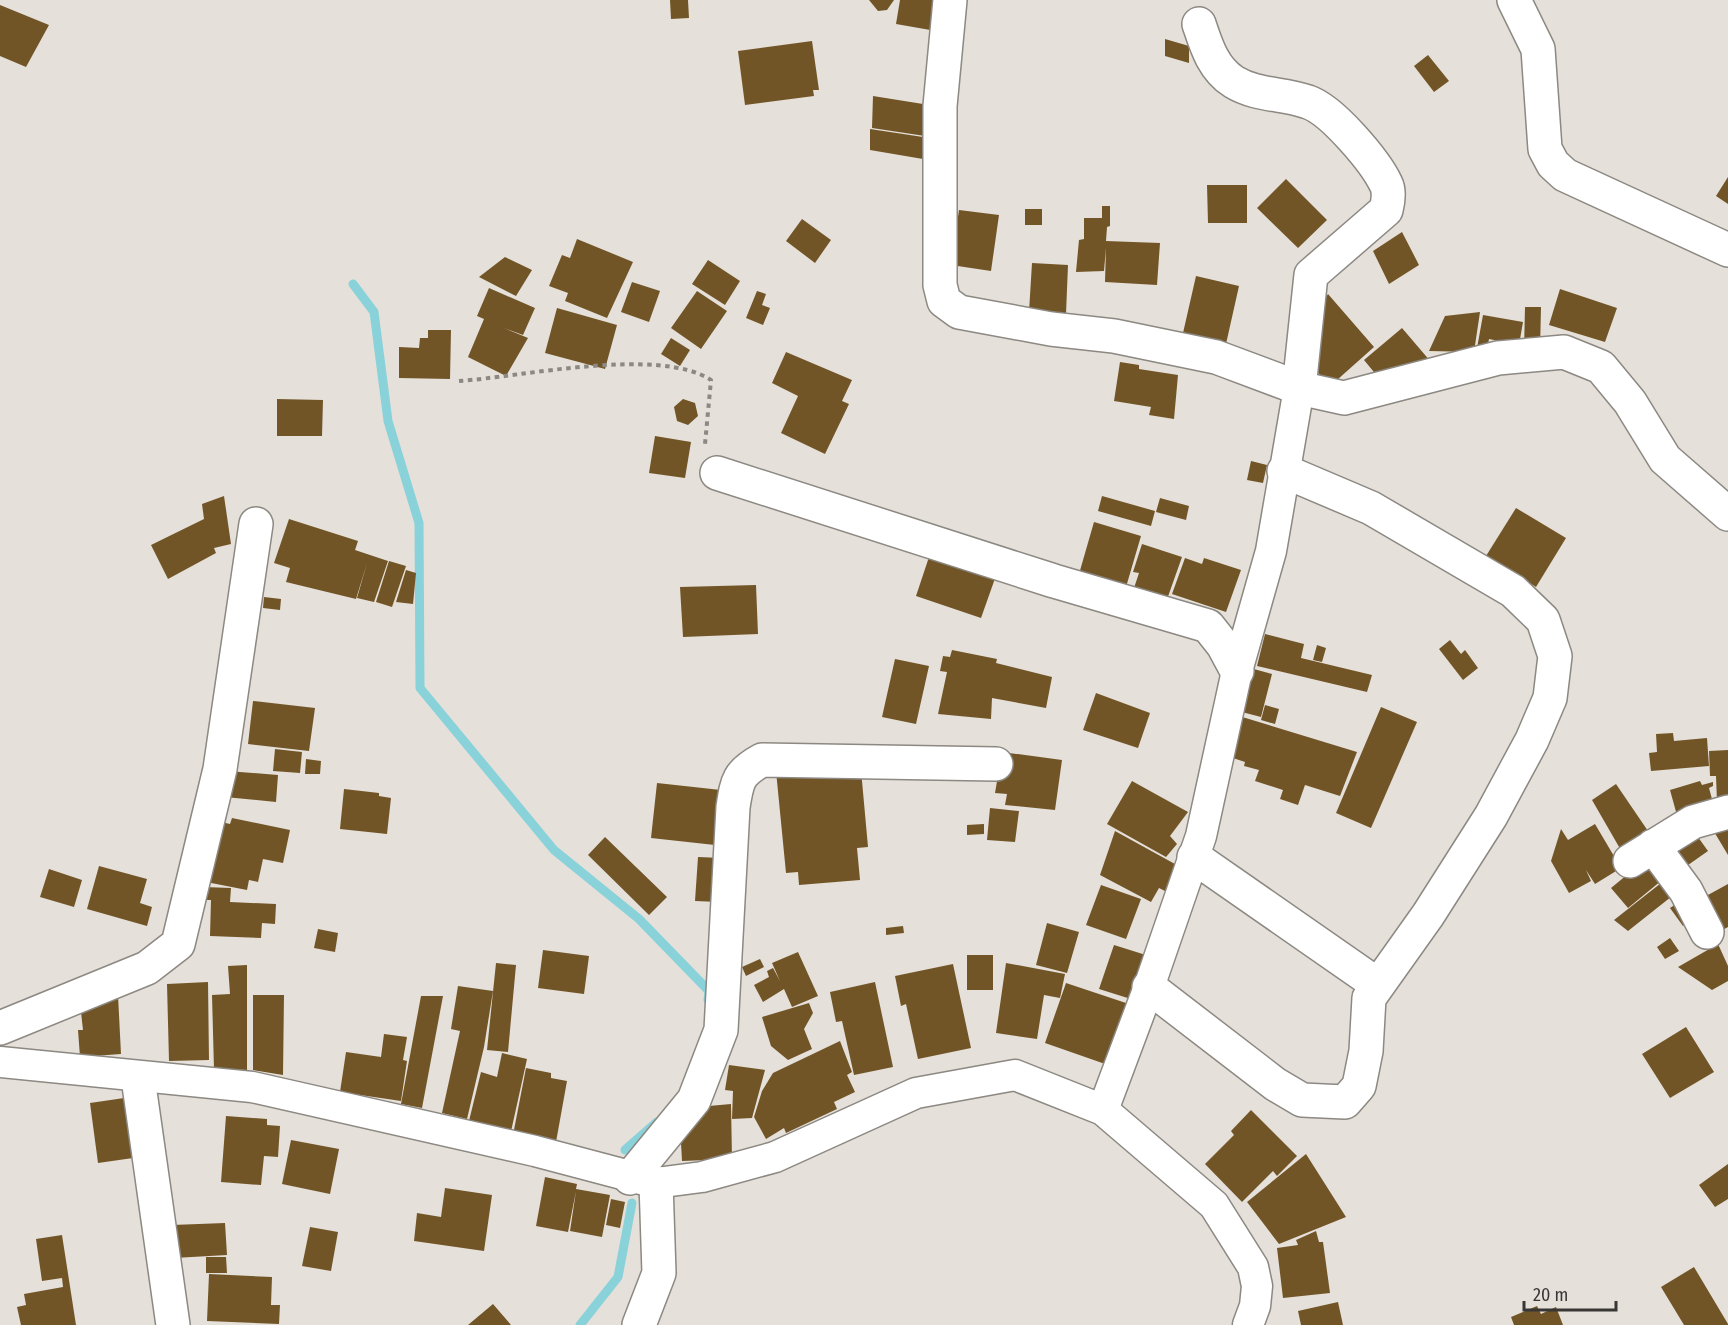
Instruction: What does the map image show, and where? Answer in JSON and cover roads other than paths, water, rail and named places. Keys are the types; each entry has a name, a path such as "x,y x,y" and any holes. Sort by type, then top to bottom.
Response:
{"street":[{"path":"950,0 940,106 940,285 944,301 959,312 1051,329 1114,336 1216,357 1299,388 1344,398 1498,358 1564,352 1601,367 1630,402 1665,459 1728,514"},
{"path":"1514,0 1538,49 1545,149 1553,164 1565,175 1728,250"},
{"path":"1103,1110 1194,857 1237,671 1271,551 1299,388 1311,275 1386,210 1387,185 1338,120 1309,102 1254,92 1232,81 1210,56 1199,24"},
{"path":"1149,987 1275,1084 1302,1100 1345,1102 1359,1086 1366,1051 1369,998 1435,906 1491,816 1532,740 1550,698 1555,656 1543,620 1513,591 1371,508 1284,471"},
{"path":"717,472 1054,581 1208,626 1223,645 1237,671"},
{"path":"0,1028 147,968 178,944 220,769 256,524"},
{"path":"639,1325 659,1273 643,1181 694,1100 721,1030 736,783 745,769 762,760 996,764"},
{"path":"1707,932 1686,891 1641,854 1693,822 1728,812"},
{"path":"1194,857 1378,985"},
{"path":"0,1062 138,1078 252,1087 535,1150 643,1181 702,1176 775,1157 916,1093 1015,1075 1103,1110 1214,1205 1253,1268 1257,1286 1255,1306 1248,1325"},
{"path":"138,1078 173,1325"}],"waterway":[{"path":"353,284 374,312 388,421 419,523 420,688 554,850 639,919 709,991 708,1000"},
{"path":"625,1150 657,1122"},
{"path":"580,1325 618,1277 632,1203"}]}
